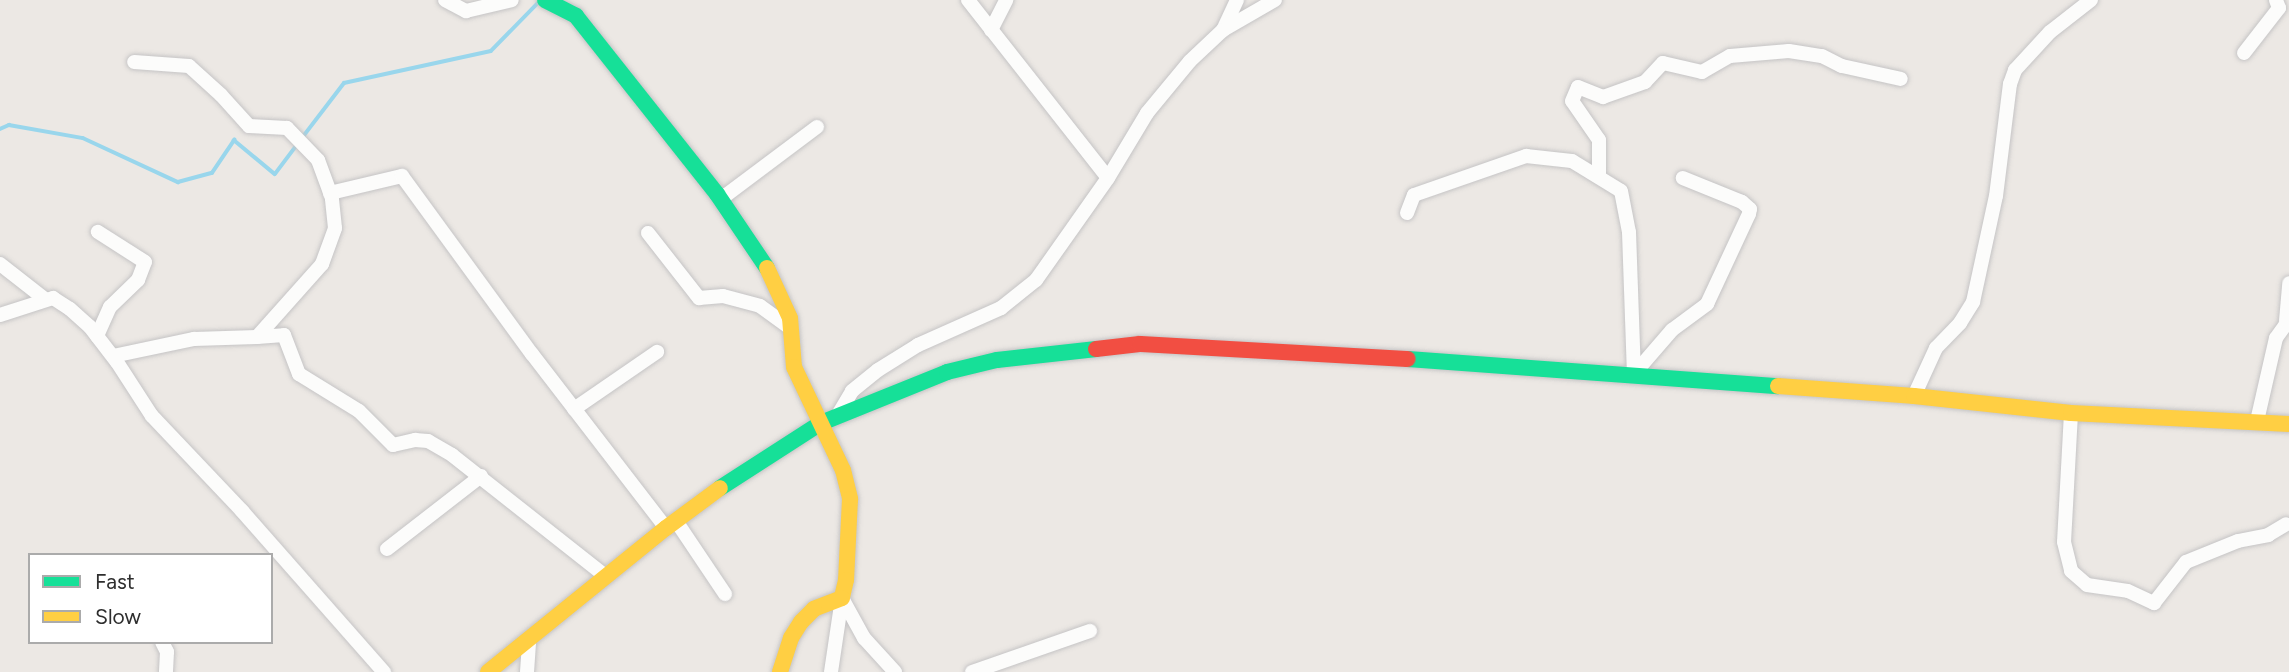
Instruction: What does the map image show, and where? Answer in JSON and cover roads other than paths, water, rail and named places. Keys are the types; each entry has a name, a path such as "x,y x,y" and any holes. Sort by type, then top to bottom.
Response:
{"main road":[{"path":"545,0 576,16 720,199 763,260 790,318 794,367 843,470 850,499 846,580 842,598 814,609 801,622 791,638 780,672"},
{"path":"488,672 671,525 737,476 821,423 947,372 997,360 1140,344 1357,355 1634,374 1914,396 2071,413 2289,424"}],"street":[{"path":"444,0 466,11 512,0"},
{"path":"968,0 1108,178"},
{"path":"991,30 1006,0"},
{"path":"1223,30 1237,0"},
{"path":"838,415 852,391 878,370 918,345 1001,308 1036,280 1108,178 1147,113 1190,61 1223,30 1275,0"},
{"path":"1914,396 1936,348 1960,323 1973,302 1996,196 2010,84 2015,70 2050,32 2091,0"},
{"path":"2244,53 2279,8 2276,0"},
{"path":"1599,177 1599,140 1572,101 1578,87 1603,97 1645,82 1663,63 1702,72 1730,57 1789,51 1822,56 1842,66 1901,79"},
{"path":"134,62 189,66 221,95 249,126 287,128 318,160 330,193 335,228 322,264 257,337"},
{"path":"720,199 817,127"},
{"path":"1407,213 1414,195 1526,156 1572,161 1621,191 1629,232 1634,374"},
{"path":"330,193 402,176 574,409 725,594"},
{"path":"1634,374 1667,335 1707,304 1749,214 1750,209 1742,202 1683,178"},
{"path":"97,337 110,307 138,280 145,261 98,232"},
{"path":"648,233 699,298 723,296 760,306 790,328"},
{"path":"0,264 46,300"},
{"path":"2257,421 2276,338 2288,321 2289,283"},
{"path":"0,315 46,300 63,302 113,356 152,416 242,510 384,672"},
{"path":"285,303 284,335 299,374 359,411 393,445 415,440 428,441 481,476 528,517 605,576"},
{"path":"113,356 194,340 284,335"},
{"path":"574,409 657,352"},
{"path":"2071,413 2064,542 2071,571 2087,586 2128,591 2154,603 2186,562 2238,541 2268,535 2286,524"},
{"path":"387,549 481,476"},
{"path":"831,672 842,598"},
{"path":"842,598 864,638 895,672"},
{"path":"972,672 1090,631"},
{"path":"527,672 529,640"},
{"path":"163,644 167,652 166,672"}],"waterway":[{"path":"302,138 344,83 491,51 538,3"},
{"path":"0,129 9,125 83,138 178,182 212,173 234,140 275,174 298,144"}]}
